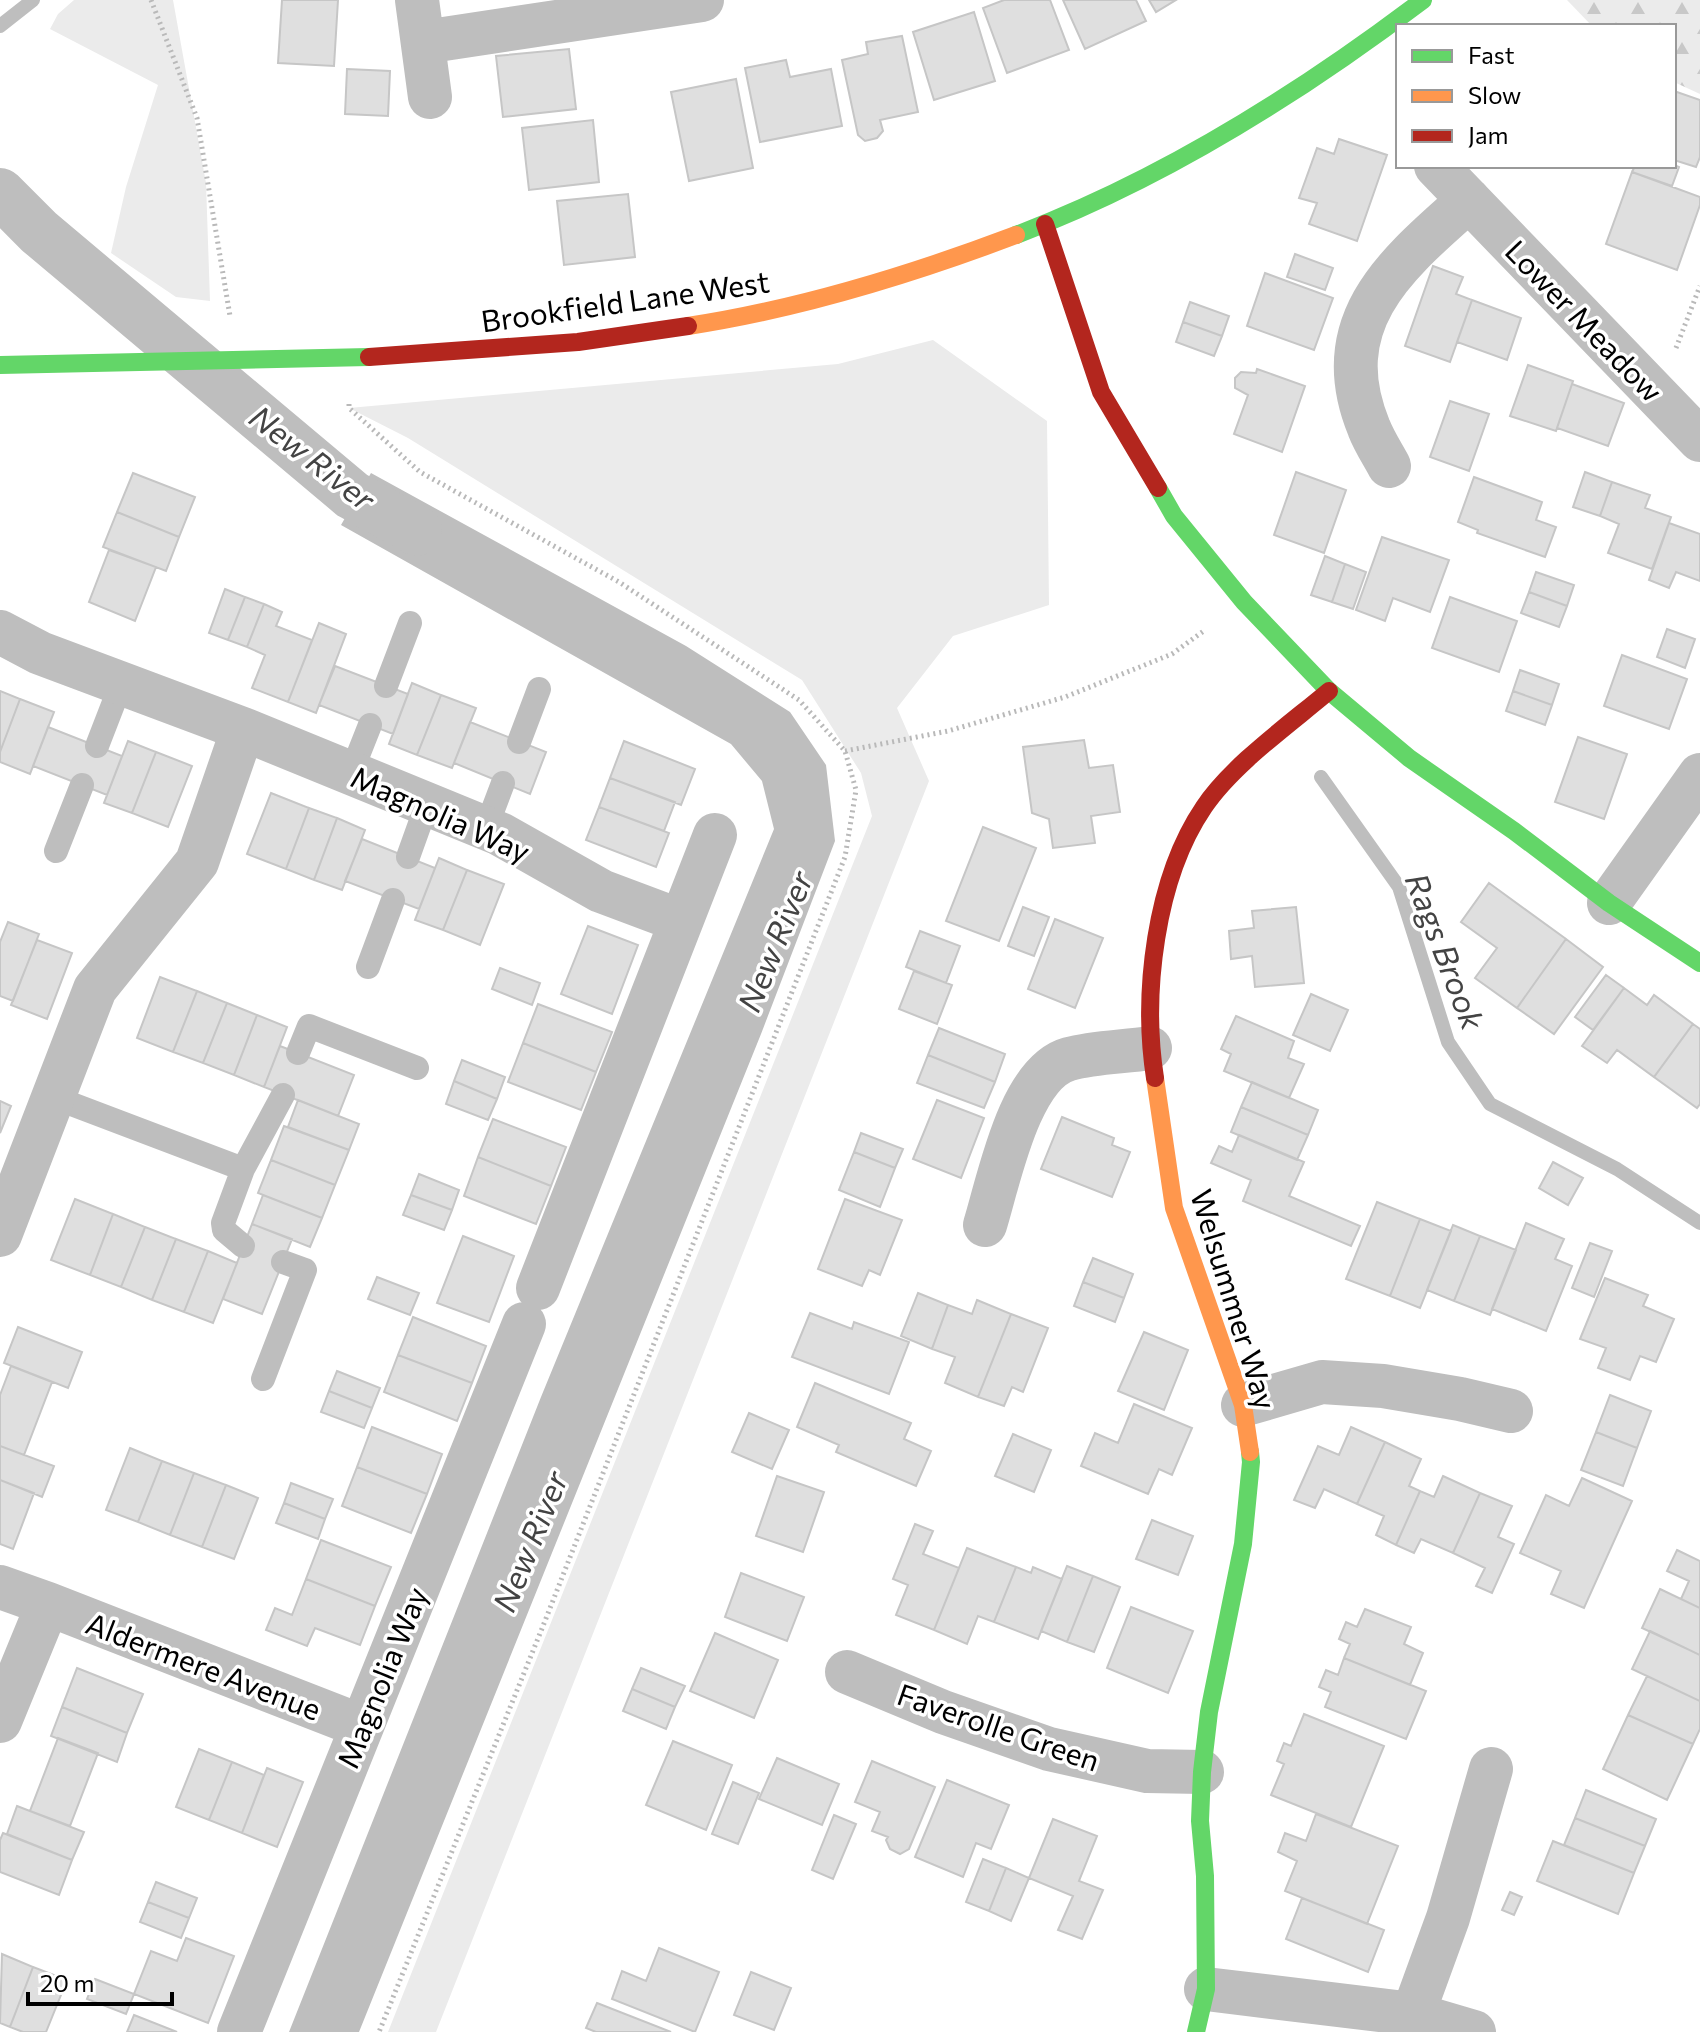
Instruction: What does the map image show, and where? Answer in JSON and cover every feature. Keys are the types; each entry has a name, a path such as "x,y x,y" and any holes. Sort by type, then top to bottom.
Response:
{"street":[{"path":"417,0 430,97"},
{"path":"424,42 702,0"},
{"name":"Brookfield Lane West","path":"0,365 349,359 578,342 752,316 933,266 1045,224 1203,148 1362,46 1423,0"},
{"name":"Lower Meadow","path":"1438,168 1700,440"},
{"path":"1389,466 1369,428 1358,390 1359,341 1365,320 1381,288 1401,261 1469,200"},
{"path":"1045,224 1101,392 1174,516 1244,602 1329,691 1409,758 1514,831 1609,903 1700,963"},
{"path":"0,632 40,653 243,729 197,862 95,989 0,1235"},
{"name":"Welsummer Way","path":"1196,2032 1206,1989 1205,1876 1200,1821 1202,1772 1209,1712 1243,1544 1251,1462 1243,1405 1174,1208 1150,1048 1153,967 1163,906 1175,864 1204,807 1233,774 1329,691"},
{"name":"Magnolia Way","path":"243,729 486,828 528,848 601,891 681,921"},
{"path":"1609,903 1700,775"},
{"name":"Magnolia Way","path":"239,2032 531,1306 715,835"},
{"path":"985,1225 1023,1104 1049,1069 1068,1059 1150,1048"},
{"path":"1243,1405 1322,1382 1383,1386 1511,1411"},
{"name":"Aldermere Avenue","path":"0,1587 361,1726"},
{"name":"Aldermere Avenue","path":"0,1721 48,1604"},
{"name":"Faverolle Green","path":"847,1672 943,1712 1049,1749 1147,1771 1202,1772"},
{"path":"1413,2014 1448,1918 1491,1769"},
{"path":"1206,1989 1413,2014 1474,2032"}],"lane":[{"path":"386,686 410,623"},
{"path":"97,746 121,684"},
{"path":"519,742 539,689"},
{"path":"351,773 370,725"},
{"path":"486,828 503,783"},
{"path":"56,851 82,785"},
{"path":"408,857 427,804"},
{"path":"368,967 393,900"},
{"path":"298,1053 309,1026 417,1068"},
{"path":"243,1246 224,1230 223,1223 243,1169 283,1095"},
{"path":"53,1097 243,1169"},
{"path":"263,1379 305,1270 283,1262"}],"path":[{"path":"151,0 197,118 230,318"},
{"path":"1647,383 1677,346 1700,286"},
{"path":"845,751 948,731 1065,697 1172,654 1244,602"}],"green space":[{"path":"74,0 173,0 206,183 210,301 176,297 111,253 126,187 158,85 50,29 58,14"},
{"path":"1567,0 1700,0 1700,94 1676,83 1676,24 1590,24"},
{"path":"933,340 1047,421 1049,605 953,636 897,708 929,781 436,2032 388,2032 872,816 861,773 802,680 408,438 349,408 838,364"}],"water":[{"path":"371,473 686,646 790,712 826,765 835,841 761,1034 359,2032 289,2032 541,1397 774,829 762,781 731,744 341,525"}],"building":[{"path":"282,0 338,0 334,66 278,63"},
{"path":"1004,0 1050,0 1069,50 1007,73 983,8"},
{"path":"1063,0 1136,0 1146,21 1085,49"},
{"path":"1149,0 1176,0 1156,12"},
{"path":"974,12 995,81 934,100 913,32"},
{"path":"902,36 918,112 880,120 883,131 877,138 865,141 858,135 842,60 868,54 866,42"},
{"path":"569,49 576,109 503,117 496,56"},
{"path":"786,60 790,77 831,69 842,126 760,142 745,68"},
{"path":"347,69 390,71 388,116 345,114"},
{"path":"736,79 753,168 689,181 671,92"},
{"path":"1676,92 1700,100 1700,157 1696,167 1676,161"},
{"path":"593,120 599,182 529,190 522,128"},
{"path":"1339,139 1387,155 1357,241 1309,224 1317,203 1299,198 1317,148 1334,154"},
{"path":"1679,167 1672,186 1632,172 1634,168"},
{"path":"1632,172 1700,197 1700,205 1677,270 1606,244"},
{"path":"628,194 635,257 564,265 557,201"},
{"path":"1295,254 1333,268 1325,290 1287,277"},
{"path":"1433,266 1463,277 1456,294 1472,300 1450,362 1405,346"},
{"path":"1265,273 1333,298 1314,350 1247,326"},
{"path":"1472,300 1521,318 1507,360 1457,342"},
{"path":"1190,302 1229,316 1222,336 1183,322"},
{"path":"1183,322 1222,336 1214,356 1176,342"},
{"path":"1528,365 1573,381 1556,431 1510,416"},
{"path":"1257,369 1305,386 1282,452 1234,434 1248,395 1235,388 1235,378 1241,372 1256,373"},
{"path":"1572,384 1624,403 1608,446 1557,428"},
{"path":"1450,401 1489,414 1469,471 1430,457"},
{"path":"1296,472 1346,490 1324,553 1274,535"},
{"path":"1585,472 1612,482 1600,516 1573,507"},
{"path":"133,473 195,497 179,537 117,512"},
{"path":"1474,477 1542,502 1536,520 1556,527 1545,557 1477,533 1478,530 1458,522"},
{"path":"1612,482 1650,495 1645,508 1671,517 1652,569 1608,553 1619,524 1600,516"},
{"path":"117,512 179,537 166,571 103,547"},
{"path":"1669,523 1700,534 1700,581 1676,572 1669,588 1649,580"},
{"path":"1382,537 1449,560 1430,612 1393,598 1385,621 1356,610"},
{"path":"109,550 156,567 135,621 89,602"},
{"path":"1325,556 1345,564 1332,602 1311,595"},
{"path":"1345,564 1366,572 1353,609 1332,602"},
{"path":"1536,572 1574,585 1567,606 1529,592"},
{"path":"225,589 245,597 228,640 209,633"},
{"path":"1529,592 1567,606 1559,627 1521,613"},
{"path":"245,597 264,604 247,647 228,640"},
{"path":"1450,597 1517,621 1499,672 1432,648"},
{"path":"264,604 282,612 276,626 312,640 288,702 252,688 265,655 247,647"},
{"path":"319,623 346,634 316,713 288,702"},
{"path":"1667,629 1695,639 1685,668 1657,657"},
{"path":"1622,655 1687,679 1669,729 1604,706"},
{"path":"335,666 408,694 393,734 319,705"},
{"path":"1520,670 1559,684 1552,705 1513,691"},
{"path":"412,683 441,695 417,755 389,744"},
{"path":"0,691 20,699 0,752"},
{"path":"1513,691 1552,705 1545,725 1506,711"},
{"path":"441,695 476,708 452,768 417,755"},
{"path":"20,699 54,712 30,774 0,762 0,752"},
{"path":"470,722 546,752 530,794 454,763"},
{"path":"48,727 122,756 107,795 33,766"},
{"path":"1578,737 1627,754 1604,819 1555,802"},
{"path":"1084,740 1089,768 1113,765 1120,812 1091,816 1095,843 1053,848 1049,819 1032,813 1023,747"},
{"path":"128,741 156,752 132,813 104,803"},
{"path":"624,741 695,769 681,805 610,778"},
{"path":"156,752 192,766 168,827 132,813"},
{"path":"610,778 675,802 664,831 599,807"},
{"path":"271,793 309,808 286,869 247,854"},
{"path":"599,807 669,833 656,867 586,840"},
{"path":"309,808 337,818 314,880 286,869"},
{"path":"337,818 365,830 342,890 314,880"},
{"path":"983,827 1036,848 999,941 946,921"},
{"path":"362,839 435,868 419,909 345,881"},
{"path":"439,858 467,870 443,930 415,920"},
{"path":"467,870 504,884 480,945 443,930"},
{"path":"1489,883 1566,939 1517,1008 1475,978 1497,948 1461,922"},
{"path":"1023,907 1049,917 1034,956 1008,946"},
{"path":"1296,907 1304,983 1255,987 1252,956 1231,959 1229,931 1254,928 1252,911"},
{"path":"1055,919 1103,938 1075,1008 1028,989"},
{"path":"8,922 39,934 13,1001 0,996 0,942"},
{"path":"588,926 638,945 612,1014 561,994"},
{"path":"920,931 960,946 946,983 906,967"},
{"path":"1566,939 1603,967 1554,1034 1517,1008"},
{"path":"37,940 72,953 47,1019 11,1005"},
{"path":"500,968 540,983 532,1005 492,989"},
{"path":"914,971 952,985 937,1024 899,1009"},
{"path":"1606,975 1624,988 1593,1030 1575,1017"},
{"path":"160,977 197,991 173,1052 137,1038"},
{"path":"1624,988 1647,1005 1654,995 1693,1024 1654,1077 1617,1050 1607,1063 1582,1046"},
{"path":"197,991 227,1003 203,1063 173,1052"},
{"path":"1311,994 1348,1010 1330,1051 1293,1035"},
{"path":"227,1003 257,1015 234,1075 203,1063"},
{"path":"538,1004 612,1032 596,1072 523,1043"},
{"path":"257,1015 287,1027 264,1087 234,1075"},
{"path":"1236,1016 1294,1041 1288,1058 1304,1064 1289,1098 1224,1071 1231,1054 1221,1049"},
{"path":"1693,1024 1700,1029 1700,1104 1697,1108 1654,1077"},
{"path":"939,1028 1005,1054 995,1082 928,1055"},
{"path":"523,1043 596,1072 581,1110 508,1082"},
{"path":"280,1046 354,1075 338,1116 264,1087"},
{"path":"928,1055 995,1082 984,1108 917,1083"},
{"path":"462,1060 505,1077 497,1099 454,1081"},
{"path":"454,1081 497,1099 488,1120 446,1104"},
{"path":"1252,1082 1318,1110 1308,1135 1241,1107"},
{"path":"298,1100 359,1124 349,1150 288,1127"},
{"path":"937,1100 984,1118 961,1178 913,1159"},
{"path":"0,1101 11,1106 0,1133"},
{"path":"1241,1107 1308,1135 1297,1160 1231,1132"},
{"path":"1062,1117 1114,1138 1112,1145 1130,1152 1112,1197 1041,1169"},
{"path":"493,1119 566,1147 551,1186 478,1157"},
{"path":"284,1126 349,1150 335,1185 271,1160"},
{"path":"861,1133 903,1149 895,1168 854,1152"},
{"path":"1239,1135 1304,1162 1289,1196 1360,1226 1351,1246 1243,1201 1251,1180 1211,1163 1219,1146 1232,1152"},
{"path":"854,1152 895,1168 880,1207 839,1190"},
{"path":"478,1157 551,1186 536,1224 464,1196"},
{"path":"271,1160 335,1185 322,1218 258,1193"},
{"path":"1553,1162 1583,1178 1568,1205 1539,1188"},
{"path":"419,1174 459,1190 452,1210 411,1195"},
{"path":"263,1195 322,1218 310,1247 252,1224"},
{"path":"411,1195 452,1210 444,1230 403,1215"},
{"path":"75,1199 113,1214 90,1275 51,1260"},
{"path":"845,1199 902,1220 880,1275 869,1270 862,1286 818,1269"},
{"path":"1377,1202 1420,1219 1390,1296 1346,1279"},
{"path":"113,1214 145,1227 121,1287 90,1275"},
{"path":"1420,1219 1451,1231 1420,1308 1390,1296"},
{"path":"1526,1223 1564,1239 1555,1259 1572,1266 1546,1331 1492,1309"},
{"path":"252,1224 292,1239 262,1314 223,1299"},
{"path":"1453,1225 1480,1236 1454,1301 1427,1290"},
{"path":"145,1227 176,1239 152,1300 121,1287"},
{"path":"463,1236 514,1256 489,1322 437,1303"},
{"path":"1480,1236 1516,1250 1490,1315 1454,1301"},
{"path":"176,1239 208,1251 184,1312 152,1300"},
{"path":"1590,1243 1612,1251 1594,1297 1572,1288"},
{"path":"208,1251 237,1263 213,1323 184,1312"},
{"path":"1093,1258 1133,1274 1124,1298 1083,1282"},
{"path":"377,1277 419,1293 410,1315 368,1299"},
{"path":"1605,1278 1648,1295 1643,1306 1674,1319 1656,1362 1640,1356 1630,1380 1598,1368 1606,1348 1580,1339"},
{"path":"1083,1282 1124,1298 1115,1322 1074,1306"},
{"path":"918,1293 948,1305 932,1349 901,1336"},
{"path":"977,1300 1011,1314 978,1397 945,1383 955,1357 932,1349 948,1305 972,1314"},
{"path":"810,1313 852,1329 854,1322 909,1342 889,1394 792,1357"},
{"path":"1011,1314 1048,1328 1023,1392 1012,1387 1004,1406 978,1397"},
{"path":"413,1317 486,1346 472,1383 398,1355"},
{"path":"18,1327 82,1352 68,1388 4,1363"},
{"path":"1144,1332 1188,1350 1164,1410 1118,1391"},
{"path":"398,1355 472,1383 457,1421 384,1392"},
{"path":"11,1366 52,1382 24,1455 0,1446 0,1395"},
{"path":"337,1371 380,1388 372,1408 329,1391"},
{"path":"815,1383 911,1423 904,1439 931,1451 916,1486 836,1452 839,1445 797,1427"},
{"path":"329,1391 372,1408 364,1428 321,1412"},
{"path":"1610,1395 1651,1411 1637,1448 1596,1432"},
{"path":"1134,1404 1192,1428 1172,1475 1159,1469 1148,1494 1081,1466 1095,1433 1118,1443"},
{"path":"749,1413 789,1430 772,1469 732,1452"},
{"path":"372,1427 442,1454 427,1494 357,1467"},
{"path":"1351,1427 1385,1442 1357,1504 1324,1489 1315,1508 1294,1500 1318,1446 1339,1455"},
{"path":"1596,1432 1637,1448 1623,1486 1581,1470"},
{"path":"1013,1434 1051,1450 1034,1492 995,1476"},
{"path":"1385,1442 1421,1459 1409,1486 1420,1491 1396,1545 1376,1535 1384,1516 1357,1504"},
{"path":"0,1446 54,1466 42,1497 0,1480"},
{"path":"130,1448 162,1461 138,1522 106,1510"},
{"path":"162,1461 194,1473 170,1535 138,1522"},
{"path":"357,1467 427,1494 411,1533 342,1506"},
{"path":"194,1473 226,1485 202,1547 170,1535"},
{"path":"777,1476 824,1492 803,1552 756,1536"},
{"path":"1443,1476 1480,1493 1453,1553 1421,1539 1414,1553 1396,1545 1420,1491 1434,1497"},
{"path":"1582,1478 1632,1501 1584,1608 1551,1594 1561,1571 1520,1553 1546,1495 1569,1506"},
{"path":"0,1480 34,1493 13,1549 0,1544"},
{"path":"291,1483 333,1499 325,1519 284,1503"},
{"path":"226,1485 258,1498 234,1559 202,1547"},
{"path":"1480,1493 1512,1506 1498,1537 1514,1544 1492,1593 1476,1586 1485,1568 1453,1553"},
{"path":"284,1503 325,1519 318,1539 276,1523"},
{"path":"1152,1520 1193,1536 1178,1575 1136,1559"},
{"path":"915,1524 933,1531 923,1554 959,1568 934,1630 896,1615 908,1585 893,1579"},
{"path":"321,1540 391,1567 375,1606 306,1579"},
{"path":"967,1548 1016,1567 994,1622 978,1616 967,1644 934,1630"},
{"path":"1677,1550 1700,1561 1700,1608 1681,1599 1689,1581 1667,1571"},
{"path":"1067,1566 1093,1576 1067,1642 1041,1631"},
{"path":"1016,1567 1031,1573 1033,1567 1062,1579 1038,1639 994,1622"},
{"path":"741,1573 804,1597 787,1641 725,1617"},
{"path":"1093,1576 1120,1587 1094,1652 1067,1642"},
{"path":"306,1579 375,1606 360,1645 315,1628 307,1646 266,1630 275,1608 292,1615"},
{"path":"1660,1589 1700,1608 1700,1655 1642,1628"},
{"path":"1131,1607 1193,1631 1168,1693 1107,1668"},
{"path":"1365,1609 1411,1627 1404,1644 1423,1653 1410,1685 1344,1658 1350,1644 1339,1639 1346,1622 1357,1627"},
{"path":"1650,1631 1700,1655 1700,1701 1632,1669"},
{"path":"715,1633 778,1660 754,1718 690,1691"},
{"path":"1344,1658 1426,1691 1406,1739 1325,1707 1331,1692 1319,1687 1326,1670 1338,1675"},
{"path":"77,1668 143,1694 127,1733 62,1707"},
{"path":"641,1668 685,1686 675,1707 632,1689"},
{"path":"1647,1676 1700,1701 1700,1729 1693,1744 1628,1715"},
{"path":"632,1689 675,1707 666,1729 623,1711"},
{"path":"62,1707 127,1733 117,1762 51,1736"},
{"path":"1304,1714 1384,1746 1351,1827 1271,1795 1284,1764 1277,1761 1284,1743 1291,1746"},
{"path":"1628,1715 1693,1744 1667,1800 1603,1769"},
{"path":"58,1738 98,1753 70,1826 30,1811"},
{"path":"673,1741 732,1765 706,1830 646,1805"},
{"path":"199,1749 232,1762 209,1820 176,1807"},
{"path":"777,1758 839,1784 822,1825 759,1799"},
{"path":"872,1761 935,1787 909,1849 900,1854 890,1849 886,1840 888,1837 872,1831 880,1812 855,1802"},
{"path":"232,1762 264,1775 242,1833 209,1820"},
{"path":"267,1768 303,1782 277,1847 242,1833"},
{"path":"947,1780 1009,1805 991,1849 976,1843 963,1877 915,1857"},
{"path":"733,1782 759,1793 738,1844 712,1834"},
{"path":"1586,1790 1656,1819 1645,1846 1575,1818"},
{"path":"17,1806 84,1832 72,1860 7,1834"},
{"path":"1316,1814 1398,1846 1367,1924 1285,1891 1297,1861 1278,1852 1285,1833 1306,1841"},
{"path":"834,1815 856,1824 833,1879 812,1870"},
{"path":"1575,1818 1645,1846 1634,1873 1564,1845"},
{"path":"1053,1819 1097,1836 1079,1881 1103,1890 1082,1939 1058,1930 1073,1896 1029,1878"},
{"path":"3,1833 72,1860 59,1895 0,1872 0,1840"},
{"path":"1553,1841 1634,1873 1618,1914 1537,1881"},
{"path":"983,1859 1006,1868 989,1911 966,1902"},
{"path":"1006,1868 1029,1878 1011,1921 989,1911"},
{"path":"156,1882 197,1898 189,1918 148,1902"},
{"path":"1510,1892 1522,1897 1514,1915 1502,1910"},
{"path":"1302,1898 1384,1930 1368,1972 1286,1939"},
{"path":"148,1902 189,1918 181,1938 140,1922"},
{"path":"186,1938 234,1956 208,2023 134,1994 151,1951 177,1961"},
{"path":"659,1948 719,1972 695,2032 612,1999 622,1971 646,1981"},
{"path":"2,1954 33,1967 10,2027 0,2023"},
{"path":"33,1967 67,1980 46,2032 23,2032 10,2027"},
{"path":"751,1972 791,1988 774,2030 734,2015"},
{"path":"95,1979 134,1994 126,2014 87,1999"},
{"path":"597,2003 671,2032 596,2032 586,2028"},
{"path":"134,2015 177,2032 127,2032"}],"waterway":[{"name":"Rags Brook","path":"0,26 33,0"},
{"name":"New River","path":"0,193 39,232 352,495 417,531"},
{"name":"Rags Brook","path":"1321,777 1399,887 1448,1042 1490,1104 1617,1169 1700,1223"}],"traffic: fast":[{"path":"1016,235 1124,188 1228,132 1328,69 1423,0"},
{"path":"0,365 369,357"},
{"path":"1158,488 1174,516 1244,602 1329,691 1409,758 1514,831 1609,903 1700,963"},
{"path":"1196,2032 1206,1989 1205,1876 1200,1821 1202,1772 1209,1712 1243,1544 1250,1452"}],"traffic: slow":[{"path":"688,326 772,310 854,289 1016,235"},
{"path":"1155,1078 1174,1208 1243,1405 1250,1452"}],"traffic: jam":[{"path":"1045,224 1101,392 1158,488"},
{"path":"369,357 578,342 688,326"},
{"path":"1155,1078 1150,1010 1156,938 1174,868 1187,836 1204,807 1230,776 1329,691"}]}
